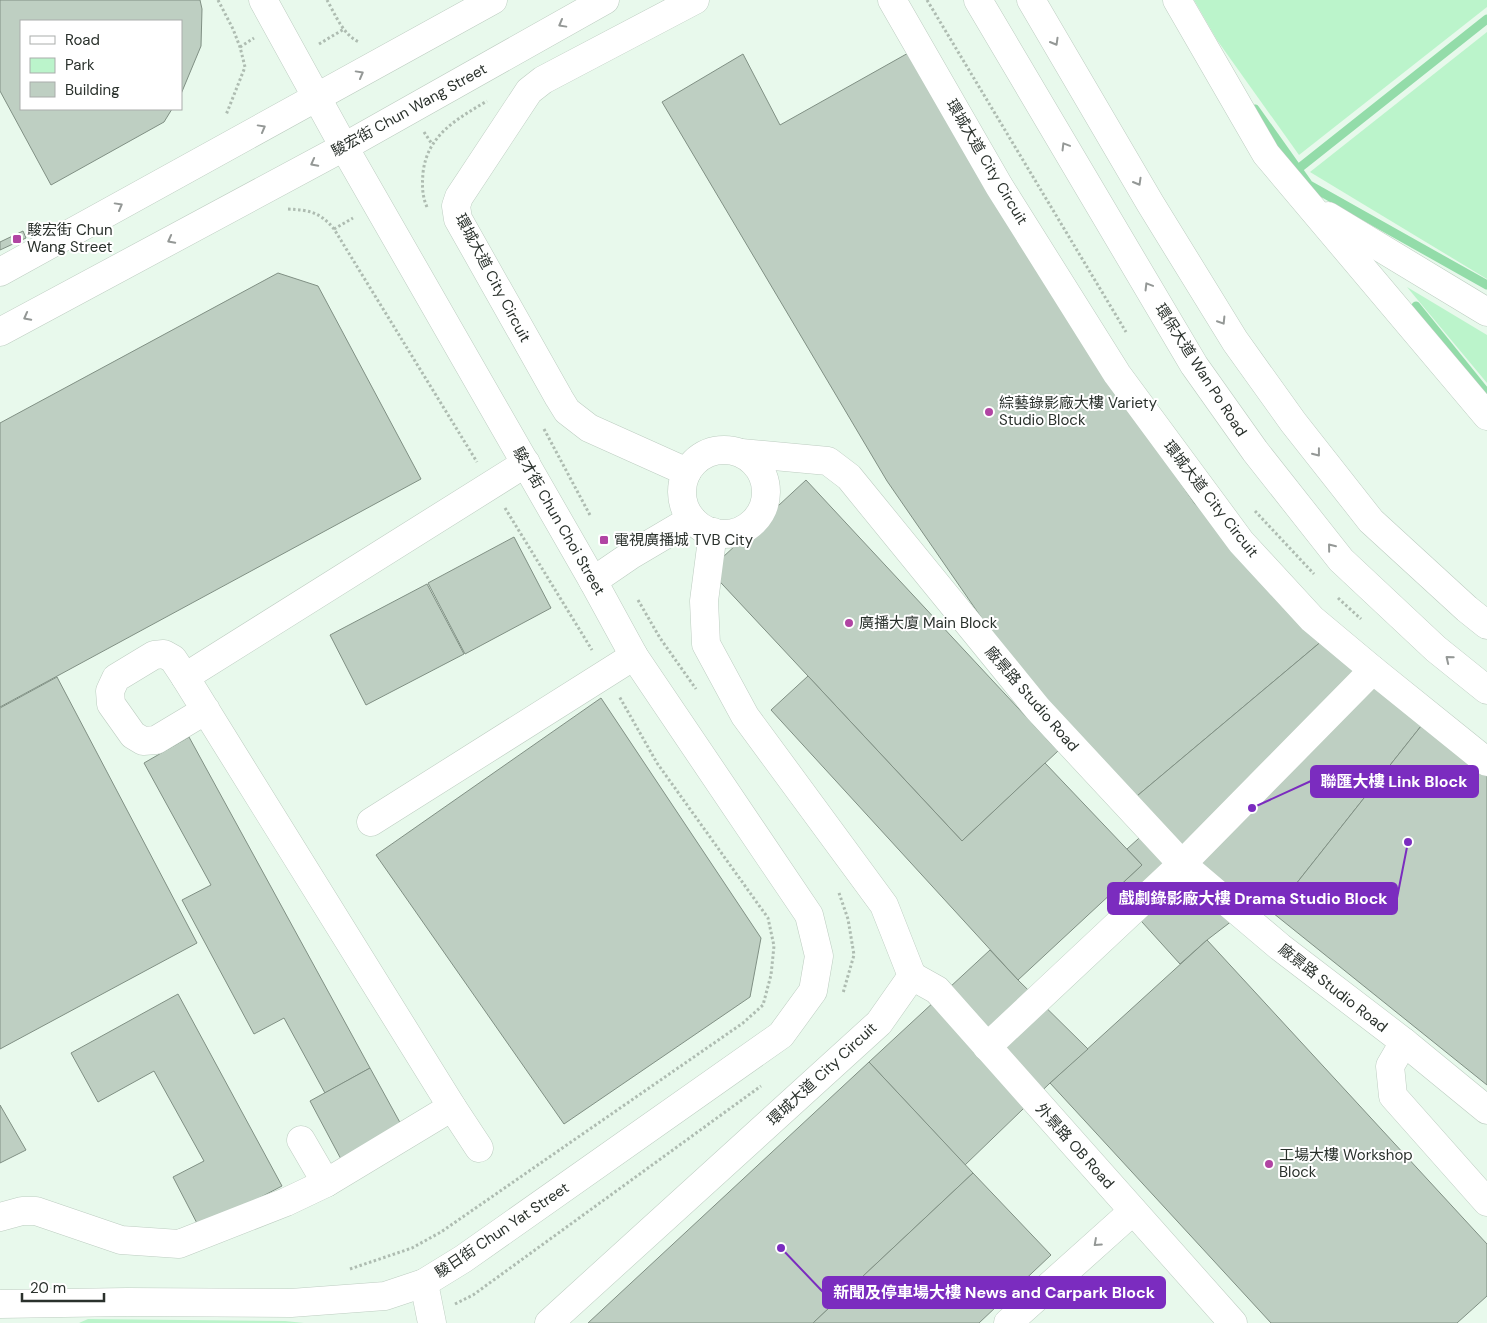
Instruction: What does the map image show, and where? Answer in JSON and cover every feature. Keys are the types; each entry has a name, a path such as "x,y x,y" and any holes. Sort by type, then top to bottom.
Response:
{"street":[{"name":"駿才街 Chun Choi Street","path":"263,0 344,147 594,581 634,656 809,915 819,956 813,991 781,1035"},
{"path":"0,272 493,0"},
{"name":"駿宏街 Chun Wang Street","path":"0,332 344,147 605,0"},
{"name":"環城大道 City Circuit","path":"687,472 589,428 567,411 458,218 456,206 459,197 529,91 543,80 694,0"},
{"name":"環城大道 City Circuit","path":"892,0 999,186 1117,374 1241,542 1312,619 1487,762"},
{"name":"環保大道 Wan Po Road","path":"978,0 1194,365 1255,451 1342,560 1436,649 1487,690"},
{"path":"1031,0 1150,203 1235,341 1293,422 1370,521 1487,625"},
{"path":"1177,0 1266,154 1487,416"},
{"path":"1308,203 1487,312"},
{"path":"731,450 741,453 749,458 762,474 766,494 764,505 752,522 744,529 724,534 702,526 685,508 682,484 687,472 700,457 710,452 731,450"},
{"name":"廠景路 Studio Road","path":"741,453 828,461 849,477 1038,709 1182,864 1280,947 1404,1042 1487,1110"},
{"path":"185,677 526,463"},
{"path":"594,581 631,555 702,526"},
{"path":"702,526 706,644 745,716 884,904 912,976"},
{"path":"206,710 156,740 143,741 133,735 111,704 110,690 116,678 154,655 164,654 173,659 206,710 452,1107 479,1148"},
{"path":"371,822 634,656"},
{"path":"987,1047 1182,864 1373,670"},
{"name":"環城大道 City Circuit","path":"549,1323 879,1023 912,976"},
{"name":"外景路 OB Road","path":"912,976 937,990 1233,1323"},
{"name":"駿日街 Chun Yat Street","path":"0,1304 127,1302 291,1303 385,1296 424,1283 463,1259 781,1035"},
{"path":"1404,1042 1390,1066 1393,1096 1487,1202"},
{"path":"0,1218 22,1211 36,1211 121,1240 179,1244 286,1202 326,1183 452,1107"},
{"path":"301,1140 326,1183"},
{"path":"1008,1323 1133,1211"},
{"path":"424,1283 432,1320"}],"path":[{"path":"218,0 233,29 245,68 228,113 222,121"},
{"path":"327,0 344,29"},
{"path":"428,209 424,200 422,184 424,160 432,144"},
{"path":"289,209 310,211 327,220 334,229 606,674 657,763 768,918 774,946 771,975 763,1004 743,1023 441,1232 412,1248 343,1270"},
{"path":"543,426 593,522"},
{"path":"616,565 660,638 700,694"},
{"path":"837,890 848,919 854,955 839,1000"},
{"path":"432,1320 473,1295 767,1081"}],"green space":[{"path":"1194,0 1487,0 1487,7 1299,155 1217,40"},
{"path":"1487,32 1487,279 1310,172"},
{"path":"1407,287 1487,335 1487,383"},
{"path":"88,1319 285,1321 304,1323 79,1323"}],"building":[{"path":"0,0 200,0 202,9 201,46 182,92 182,20 20,20 20,110 171,110 164,122 51,185 0,91"},
{"name":"綜藝錄影廠大樓 Variety Studio Block","path":"910,52 1084,344 1195,504 1323,640 1137,796 1010,659 887,481 662,102 743,54 780,125"},
{"path":"23,231 26,238 0,250 0,242"},
{"path":"278,273 318,286 421,479 0,707 0,423"},
{"name":"廣播大廈 Main Block","path":"806,480 1058,751 962,841 709,570"},
{"path":"514,537 551,608 465,654 428,583"},
{"path":"427,584 464,654 366,705 330,635"},
{"path":"1323,640 1425,721 1273,913 1258,901 1207,940 1180,964 1114,891 1142,865 1127,849 1159,820 1137,796"},
{"path":"808,676 962,841 1045,763 1142,865 1018,980 771,710"},
{"path":"57,677 197,943 0,1049 0,708"},
{"path":"601,698 761,938 750,997 564,1124 376,855"},
{"path":"1425,721 1487,771 1487,1085 1273,913"},
{"path":"189,737 370,1068 325,1093 284,1018 254,1034 182,900 211,885 144,763"},
{"name":"工場大樓 Workshop Block","path":"1207,940 1487,1244 1487,1296 1457,1323 1271,1323 1050,1083"},
{"path":"990,950 1088,1049 965,1165 869,1062"},
{"path":"178,994 282,1186 200,1229 173,1177 204,1161 154,1071 98,1102 71,1053"},
{"path":"869,1062 973,1173 813,1323 588,1323"},
{"path":"370,1068 403,1128 342,1161 310,1101"},
{"path":"0,1105 26,1150 0,1163"},
{"path":"973,1173 1051,1255 979,1323 813,1323"}],"waterway":[{"path":"1298,169 1487,19"},
{"path":"1255,109 1309,185 1487,285"},
{"path":"1416,306 1487,394"}],"place":[{"name":"駿宏街 Chun Wang Street","path":"17,239"},
{"name":"綜藝錄影廠大樓 Variety Studio Block","path":"989,412"},
{"name":"電視廣播城 TVB City","path":"604,540"},
{"name":"廣播大廈 Main Block","path":"849,623"},
{"name":"聯匯大樓 Link Block","path":"1252,808"},
{"name":"戲劇錄影廠大樓 Drama Studio Block","path":"1408,842"},
{"name":"工場大樓 Workshop Block","path":"1269,1164"},
{"name":"新聞及停車場大樓 News and Carpark Block","path":"781,1248"}]}
